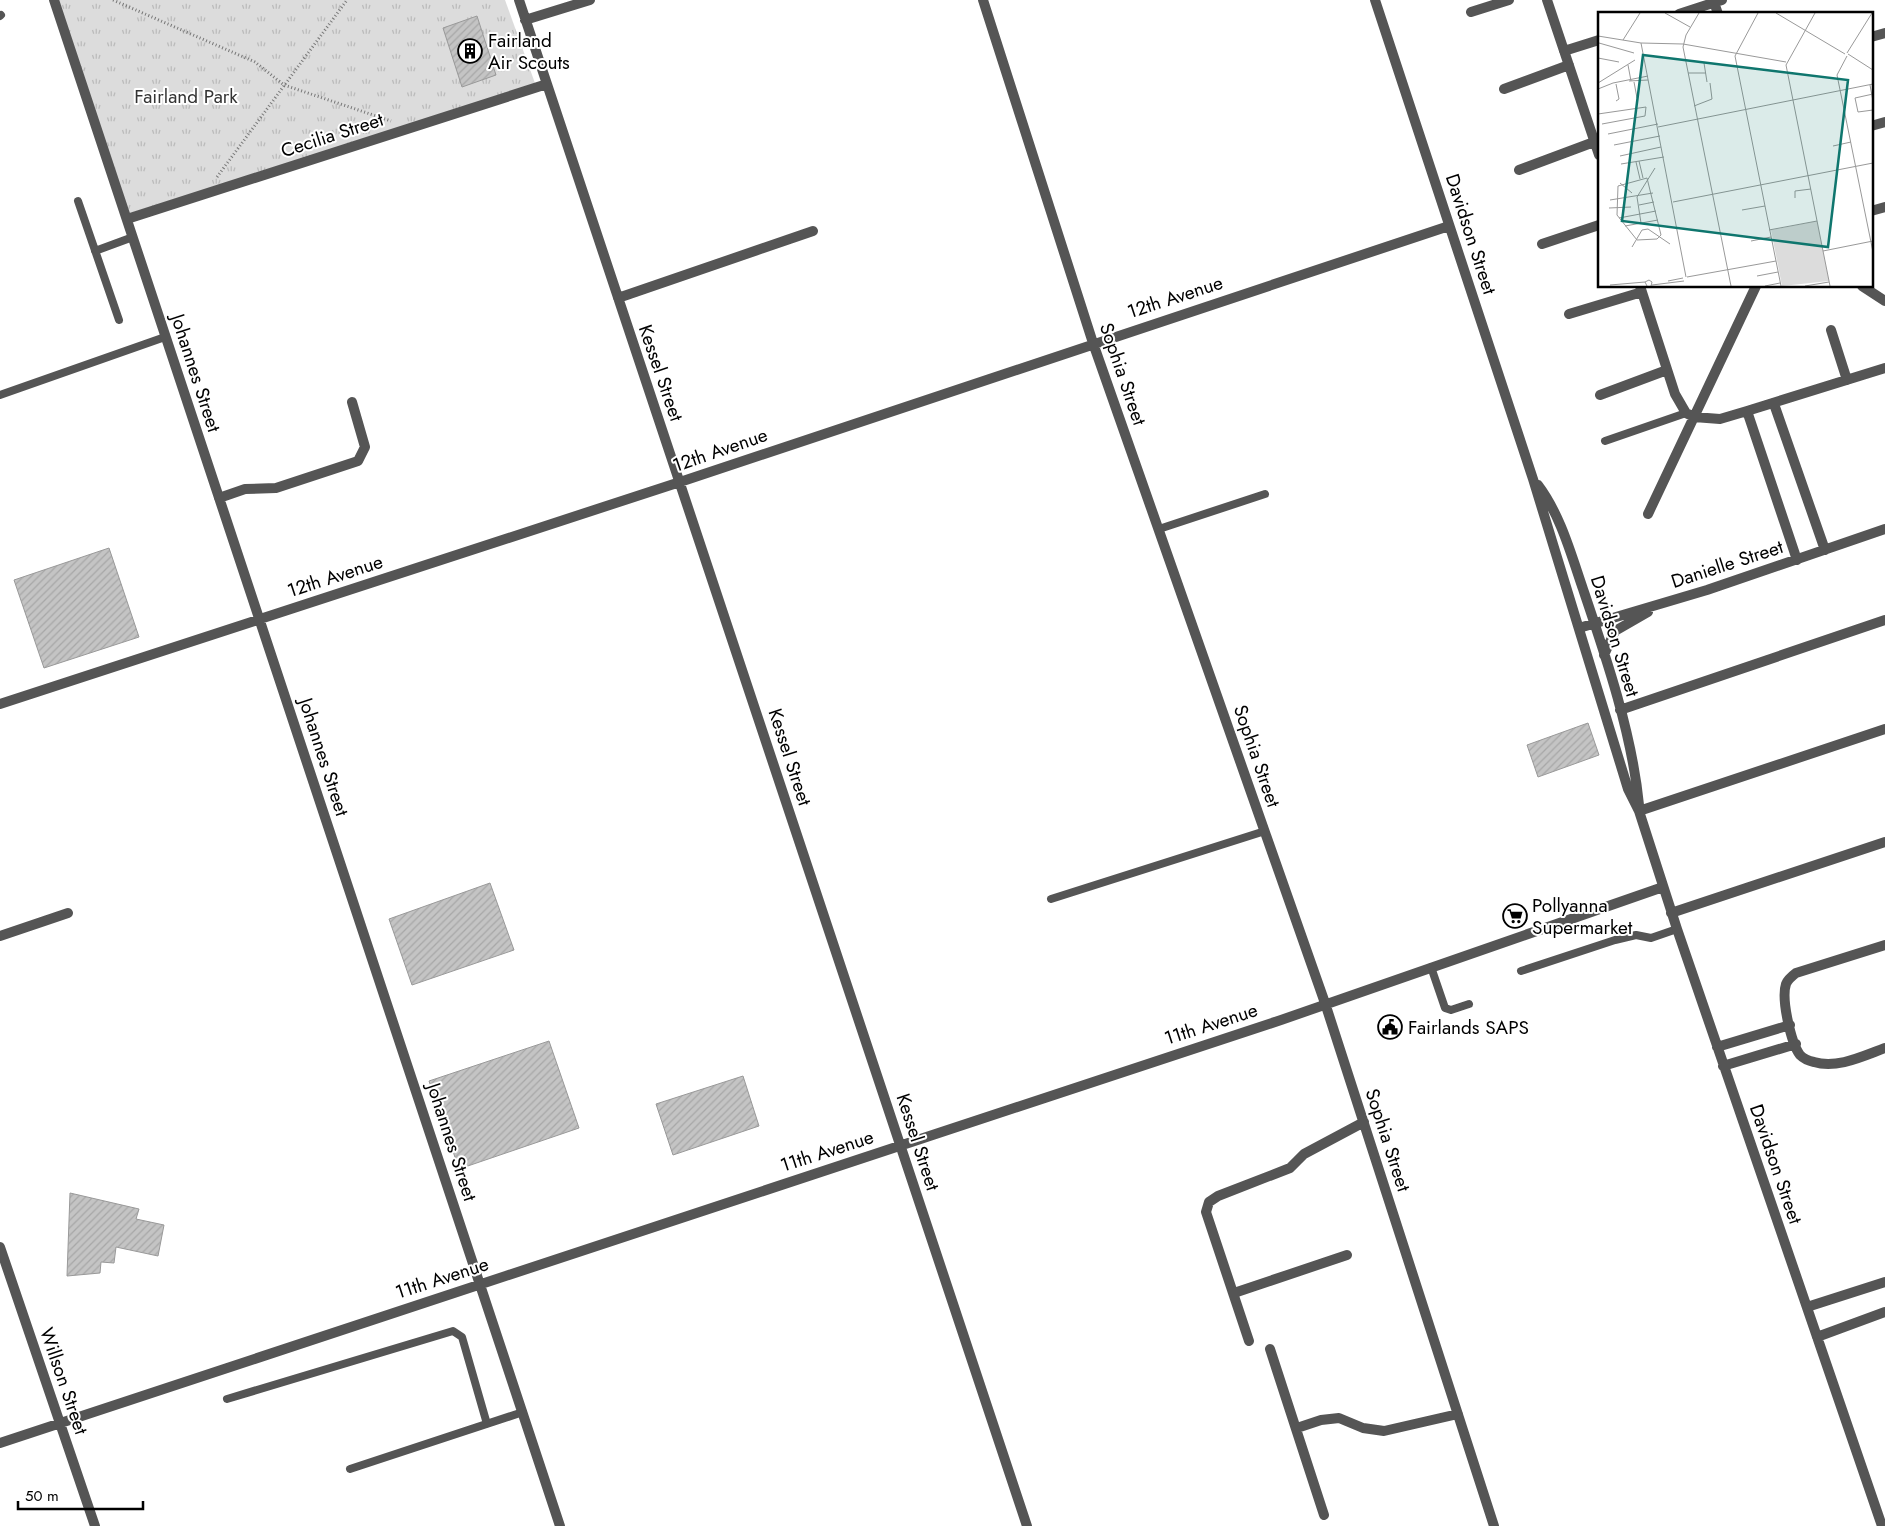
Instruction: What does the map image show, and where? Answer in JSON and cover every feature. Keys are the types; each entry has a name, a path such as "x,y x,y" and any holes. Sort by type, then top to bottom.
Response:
{"street":[{"name":"Johannes Street","path":"54,0 560,1526"},
{"name":"Kessel Street","path":"519,0 1027,1526"},
{"path":"526,20 590,0"},
{"name":"Sophia Street","path":"983,0 1093,343 1325,1003 1494,1526"},
{"name":"Davidson Street","path":"1375,0 1533,479 1628,789 1639,811 1717,1047 1882,1526"},
{"path":"1472,12 1508,0"},
{"path":"1547,0 1569,66 1595,130 1594,142 1598,152"},
{"path":"1686,12 1718,1"},
{"path":"1872,38 1885,33"},
{"path":"1564,52 1598,40"},
{"path":"1504,88 1569,66"},
{"name":"Cecilia Street","path":"128,219 546,84"},
{"path":"1872,126 1885,122"},
{"path":"1518,170 1594,142"},
{"path":"1872,211 1885,207"},
{"path":"1542,244 1598,225"},
{"name":"12th Avenue","path":"0,704 680,482 1449,226"},
{"path":"618,298 813,231"},
{"path":"1648,514 1690,415 1755,288"},
{"path":"1865,288 1885,301"},
{"path":"1569,314 1641,289 1674,394 1690,415 1720,418 1747,412 1885,368"},
{"path":"1831,330 1847,380"},
{"path":"1600,395 1667,370"},
{"path":"219,498 245,489 276,488 358,461 365,447 352,402"},
{"path":"1774,404 1825,550"},
{"path":"1747,412 1797,560"},
{"name":"Davidson Street","path":"1533,479 1552,509 1574,563 1594,623 1620,710 1637,786 1639,811"},
{"name":"Danielle Street","path":"1579,628 1707,590 1885,530"},
{"path":"1604,655 1608,642 1617,629 1652,610 1707,590"},
{"path":"1620,710 1885,620"},
{"path":"1639,811 1885,729"},
{"path":"1672,913 1885,842"},
{"name":"11th Avenue","path":"0,1443 1281,1020 1431,966 1663,887"},
{"path":"0,936 68,913"},
{"path":"1885,945 1796,973 1788,979 1785,986 1784,1005 1799,1054 1804,1059 1830,1065 1885,1048"},
{"path":"1717,1047 1790,1025"},
{"path":"1724,1066 1796,1044"},
{"path":"1249,1341 1206,1212 1209,1202 1218,1196 1290,1168 1304,1154 1364,1122"},
{"name":"Willson Street","path":"0,1247 95,1526"},
{"path":"1234,1293 1347,1255"},
{"path":"1806,1307 1885,1282"},
{"path":"1817,1337 1885,1312"},
{"path":"1270,1349 1324,1515"},
{"path":"1296,1428 1321,1420 1339,1418 1363,1428 1384,1432 1458,1414"}],"lane":[{"path":"78,201 119,320"},
{"path":"95,251 133,237"},
{"path":"0,394 165,337"},
{"path":"1605,441 1690,415"},
{"path":"1159,529 1264,494"},
{"path":"1051,899 1265,831"},
{"path":"1521,971 1615,940 1636,936 1651,938 1677,929"},
{"path":"1431,966 1445,1008 1451,1010 1469,1004"},
{"path":"227,1399 453,1332 462,1337 487,1424"},
{"path":"350,1469 523,1412"}],"path":[{"path":"113,0 255,62 284,85 397,123"},
{"path":"203,195 347,0"}],"green space":[{"name":"Fairland Park","path":"53,0 505,0 536,86 124,215"}],"building":[{"name":"Fairland Air Scouts","path":"477,16 496,75 462,87 443,28"},
{"path":"109,548 139,637 44,668 14,580"},
{"path":"1588,723 1599,755 1538,777 1527,745"},
{"path":"490,883 514,950 412,985 389,919"},
{"path":"549,1041 579,1128 459,1169 429,1081"},
{"path":"743,1076 759,1126 673,1155 656,1104"},
{"path":"70,1193 139,1209 136,1219 164,1225 158,1256 116,1247 114,1263 101,1262 100,1273 67,1276"}],"place":[{"name":"Fairland Air Scouts","path":"470,51"},
{"name":"Pollyanna Supermarket","path":"1515,916"},
{"name":"Fairlands SAPS","path":"1390,1027"}]}
